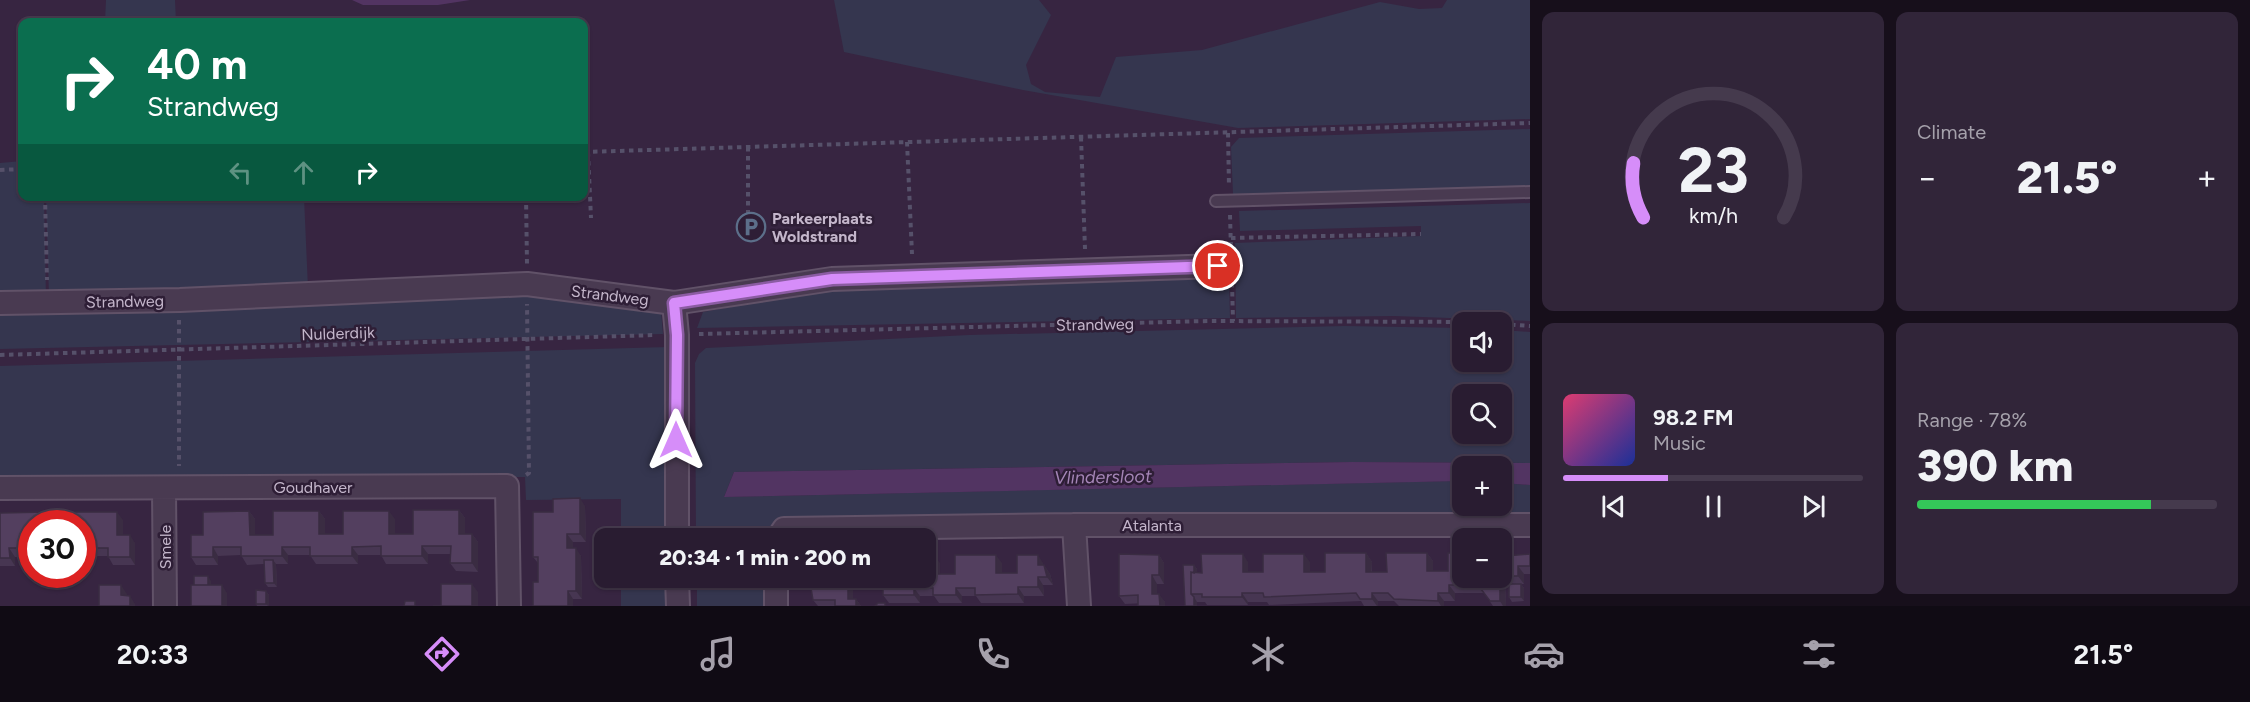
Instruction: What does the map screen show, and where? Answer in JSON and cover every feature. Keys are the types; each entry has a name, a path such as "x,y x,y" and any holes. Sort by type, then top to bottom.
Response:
{"street":[{"name":"Strandweg","path":"0,303 180,300 527,284 674,303 832,279 1218,266"},
{"path":"674,303 677,335 677,528"},
{"path":"507,486 509,606"},
{"name":"Goudhaver","path":"0,488 507,486"},
{"name":"Smele","path":"165,606 172,488"},
{"path":"1074,525 1079,606"},
{"name":"Atalanta","path":"900,528 1074,525 1530,525"},
{"path":"677,588 678,606"},
{"path":"776,588 776,606"}],"lane":[{"path":"1216,201 1530,192"}],"path":[{"path":"588,152 1530,123"},
{"path":"1081,137 1085,270"},
{"path":"907,142 913,276"},
{"path":"748,147 748,215"},
{"path":"0,170 18,169"},
{"path":"588,178 591,218"},
{"path":"45,201 48,303"},
{"path":"507,486 529,473 526,201"},
{"path":"1231,238 1421,234"},
{"path":"1232,288 1233,321"},
{"name":"Strandweg","path":"677,335 1233,321 1452,322"},
{"path":"172,488 180,350 179,323"},
{"path":"1512,325 1530,326"},
{"name":"Nulderdijk","path":"0,356 677,335"}],"shaded area":[{"path":"106,0 175,0 176,18 105,18"},
{"path":"834,0 1039,0 1051,15 1026,65 1031,84 1045,92 1100,97 1116,57 1202,50 1380,2 1419,9 1442,8 1447,0 1530,0 1530,119 1238,128 1023,90 844,52"},
{"path":"1530,129 1530,186 1233,194 1231,147 1239,138"},
{"path":"18,161 18,201 44,201 46,298 0,299 0,163"},
{"path":"46,201 304,201 308,288 49,296"},
{"path":"1530,203 1530,321 1512,320 1512,312 1452,312 1452,318 1394,316 1236,318 1235,243 1421,236 1421,226 1240,231 1239,211"},
{"path":"1229,276 1230,318 697,328 703,312 836,288"},
{"path":"525,292 661,311 663,334 0,349 0,314 328,304"},
{"path":"1345,326 1452,328 1452,372 1512,372 1512,331 1530,332 1530,463 1512,463 1512,456 1452,456 1452,463 1352,462 734,472 724,497 1452,481 1452,513 1173,515 936,529 696,528 695,363 699,354 706,348 969,335"},
{"path":"668,347 669,528 621,528 621,499 526,500 525,477 0,479 0,366"},
{"path":"1512,484 1530,485 1530,512 1512,512"},
{"path":"621,588 669,588 669,606 621,606"},
{"path":"697,588 775,588 775,606 697,606"}],"water":[{"path":"352,0 470,0 438,5 363,5"},
{"name":"Vlindersloot","path":"1352,462 1452,463 1452,481 724,497 734,472"},
{"path":"1512,463 1530,463 1530,485 1512,484"}],"building":[{"path":"580,498 580,534 567,534 567,548 576,548 576,591 568,591 568,606 533,606 533,582 538,582 538,557 533,557 533,512 553,512 553,499"},
{"path":"413,510 459,510 459,534 472,534 472,563 450,563 451,546 422,546 422,556 381,556 381,546 352,547 352,556 310,556 310,547 282,547 282,556 241,556 241,547 213,547 213,557 191,557 191,535 203,535 203,512 249,511 250,535 273,535 273,511 319,511 319,534 343,534 343,511 389,511 389,534 413,534"},
{"path":"96,512 117,512 117,535 130,535 130,557 108,557 108,548 96,548"},
{"path":"0,513 18,513 18,548 9,548 10,558 0,558"},
{"path":"1325,553 1366,553 1366,572 1387,572 1386,553 1427,553 1427,571 1448,571 1448,553 1452,553 1452,585 1449,585 1449,593 1438,593 1438,601 1394,599 1388,593 1372,593 1372,599 1360,599 1356,593 1264,597 1263,593 1242,593 1242,597 1202,597 1202,594 1191,594 1191,572 1202,573 1201,554 1243,554 1243,572 1263,572 1263,554 1304,554 1304,572 1325,572"},
{"path":"1119,554 1159,555 1159,575 1152,575 1152,594 1159,594 1160,606 1138,606 1138,595 1119,596"},
{"path":"1530,554 1530,566 1518,566 1518,576 1512,576 1512,556"},
{"path":"955,555 996,555 996,573 1017,573 1017,555 1038,555 1038,565 1044,565 1047,577 1038,577 1038,587 1018,587 1018,594 975,595 975,588 956,588 956,595 933,595 933,588 936,588 936,574 955,574"},
{"path":"264,560 273,560 274,583 265,583"},
{"path":"1183,565 1194,565 1194,573 1191,572 1191,594 1194,597 1194,606 1185,606"},
{"path":"194,576 208,576 208,585 194,585"},
{"path":"441,584 472,584 472,606 441,606"},
{"path":"1512,584 1521,584 1521,597 1509,597 1509,588 1512,588"},
{"path":"99,585 121,585 121,595 130,596 130,606 99,606"},
{"path":"191,585 222,585 222,606 191,606"},
{"path":"811,588 848,588 848,599 856,599 856,606 835,606 835,600 813,600"},
{"path":"883,588 914,588 914,595 883,595"},
{"path":"1480,588 1500,588 1500,601 1490,601"},
{"path":"256,590 266,591 266,604 256,604"},
{"path":"405,601 415,601 415,606 404,606"},
{"path":"878,603 885,603 885,606 875,606"}],"place":[{"name":"Parkeerplaats Woldstrand","path":"751,227"}],"route":[{"path":"676,440 677,335 674,303 832,279 1218,266"}]}
